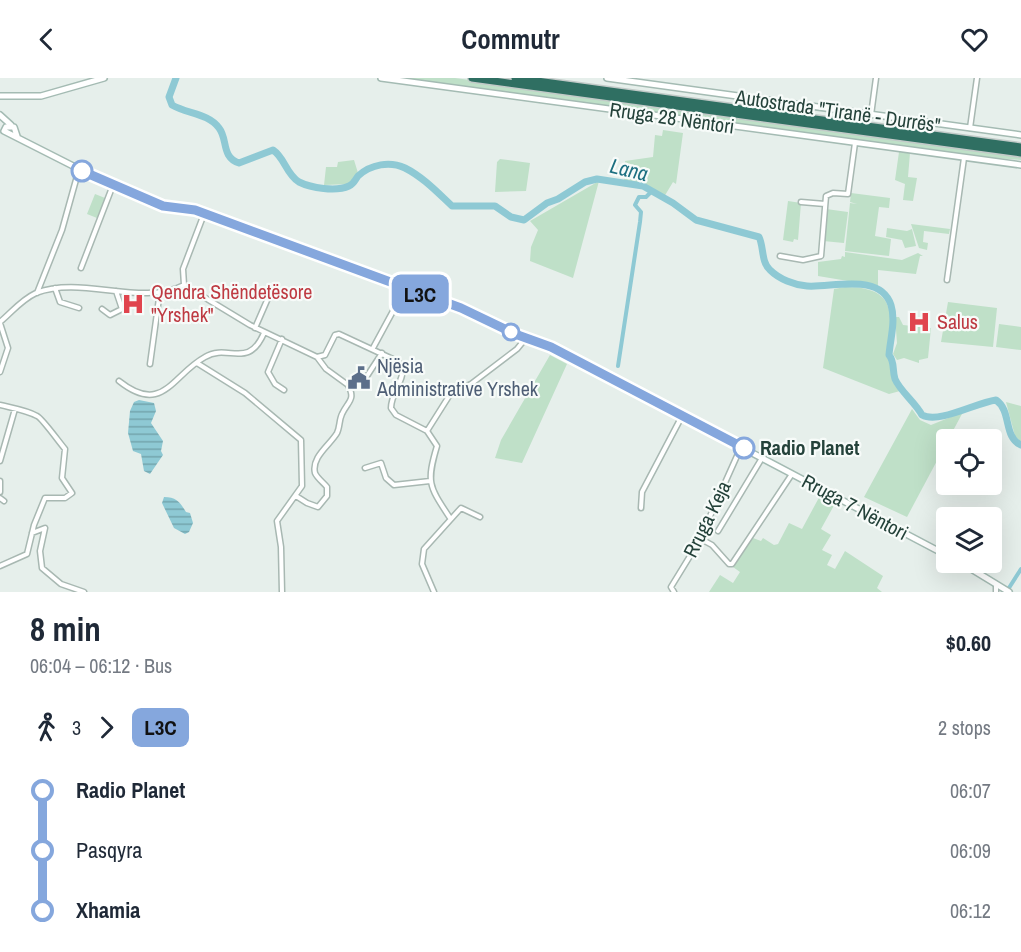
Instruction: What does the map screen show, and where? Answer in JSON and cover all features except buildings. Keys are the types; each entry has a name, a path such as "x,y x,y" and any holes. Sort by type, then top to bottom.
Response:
{"highway":[{"name":"Autostrada \"Tiranë - Durrës\"","path":"472,78 1021,153"},
{"name":"Autostrada \"Tiranë - Durrës\"","path":"515,78 1021,147"}],"main road":[{"path":"0,96 41,96 104,78"},
{"name":"Rruga 28 Nëntori","path":"381,78 1021,165"},
{"path":"607,78 1021,135"},
{"path":"2,116 5,128 17,130 16,136 79,169 163,206 191,209 204,214"},
{"name":"Rruga 7 Nëntori","path":"204,214 461,308 551,347 936,550"},
{"path":"979,573 1006,590"}],"street":[{"path":"660,86 662,78"},
{"path":"871,115 876,78"},
{"path":"970,129 977,78"},
{"path":"780,256 803,260 821,256 826,196 831,193 848,194 855,143"},
{"path":"947,280 964,158"},
{"path":"37,293 62,230 79,169"},
{"path":"81,267 113,185"},
{"path":"801,202 825,204"},
{"path":"184,285 183,269 204,214"},
{"path":"0,372 8,348 0,323 23,301 37,293 68,286 116,291 160,291 184,285 255,328 317,357 326,369 348,385 353,395 351,402 342,415 332,442 320,453 316,468 316,475 328,490 327,496 318,507 296,496"},
{"path":"54,288 60,302 80,308"},
{"path":"255,328 272,289"},
{"path":"102,309 110,315 122,309 116,291"},
{"path":"150,364 160,291"},
{"path":"373,348 399,300"},
{"path":"119,381 135,391 159,394 166,392 187,369 208,356 250,352 257,346 264,332"},
{"path":"317,357 325,355 336,334 347,336 373,348 403,366 403,375 391,400 393,412 427,431 437,446 430,466 430,481 450,518"},
{"path":"282,339 268,372 275,384 285,390"},
{"path":"427,431 451,393 471,384 529,339"},
{"path":"348,385 365,379 382,353"},
{"path":"197,363 245,393 300,436 303,480 296,496 278,521 282,592"},
{"path":"0,405 40,418 64,449 62,478 72,493 65,498 48,497 44,500 27,554 0,566"},
{"path":"0,461 15,409"},
{"path":"641,508 642,492 682,416"},
{"name":"Rruga Keja","path":"672,591 741,447"},
{"path":"718,531 762,458"},
{"path":"365,468 380,463 386,478 394,485 430,481"},
{"path":"699,537 712,545 729,564 732,564 792,474"},
{"path":"0,481 0,492"},
{"path":"434,592 422,564 424,549 461,508 480,517"},
{"path":"32,534 45,528 40,550 42,568 61,584 84,592"},
{"path":"996,583 996,592"}],"green space":[{"path":"399,78 455,78 1021,155 1021,160 970,156"},
{"path":"663,130 683,133 676,184 673,182 664,197 644,185 624,180 625,161 653,157 655,135 662,136"},
{"path":"899,152 910,153 908,177 917,178 913,201 903,200 905,184 895,180"},
{"path":"500,159 530,163 526,191 495,192 497,162"},
{"path":"354,160 358,173 350,184 324,185 326,167 337,167 338,162"},
{"path":"599,181 573,278 530,261 531,247 538,230 530,221"},
{"path":"851,193 890,198 889,208 879,207 875,236 891,239 889,256 845,251 850,203 857,204 850,202"},
{"path":"95,194 105,198 97,218 87,214"},
{"path":"788,201 801,203 798,240 794,239 793,242 783,240"},
{"path":"826,209 848,212 844,243 823,241"},
{"path":"911,224 950,229 949,234 924,231 923,242 928,243 927,250 919,248"},
{"path":"887,228 907,231 912,229 916,246 905,248 902,240 886,237"},
{"path":"845,252 902,260 918,253 923,256 920,256 916,274 878,270 878,286 818,276 818,262 841,259 842,256 845,257"},
{"path":"845,287 874,291 887,304 890,313 888,355 900,391 889,394 823,368 834,289"},
{"path":"948,302 997,308 993,347 941,342"},
{"path":"895,317 899,317 903,325 931,328 928,358 919,360 919,363 904,358 897,360 893,354 897,343"},
{"path":"999,324 1021,327 1021,350 996,347"},
{"path":"550,355 567,364 522,463 495,458 501,440"},
{"path":"1006,402 1021,406 1021,442 1015,436"},
{"path":"912,409 920,420 931,425 963,412 954,429 936,429 936,463 907,517 864,497"},
{"path":"822,492 837,500 821,529 831,535 822,550 832,555 827,565 835,569 845,551 883,576 877,588 882,592 709,592 720,575 733,583 740,572 733,567 753,538 761,541 763,538 774,545 778,544 789,523 802,529"}],"water":[{"path":"139,400 154,403 156,411 151,423 163,441 161,451 163,455 150,474 144,471 141,454 133,451 128,433 130,411 134,402"},
{"path":"164,497 175,499 186,512 190,513 193,523 189,532 185,534 174,528 162,503"}],"waterway":[{"name":"Lana","path":"176,78 169,97 172,105 214,123 222,132 227,152 233,160 239,163 273,150 295,179 310,186 344,188 352,184 363,172 375,166 387,164 405,168 418,176 452,206 495,206 511,217 524,220 547,203 558,199 585,182 597,179 643,186 673,203 696,220 759,237 767,267 787,281 807,286 854,284 877,288 891,305 893,324 889,355 895,379 922,415 938,417 996,400 1004,411 1012,436 1021,445"},
{"path":"618,366 640,222 641,212 635,205 639,197 646,197 651,192"},
{"path":"1007,591 1021,569"}],"bus line":[{"name":"L3C","path":"82,171 163,206 195,210 461,308 515,334 551,347 744,448"}],"place":[{"name":"Qendra Shëndetësore \"Yrshek\"","path":"133,304"},
{"name":"Salus","path":"919,322"},
{"name":"Njësia Administrative Yrshek","path":"359,378"},
{"name":"Radio Planet","path":"744,448"}]}
